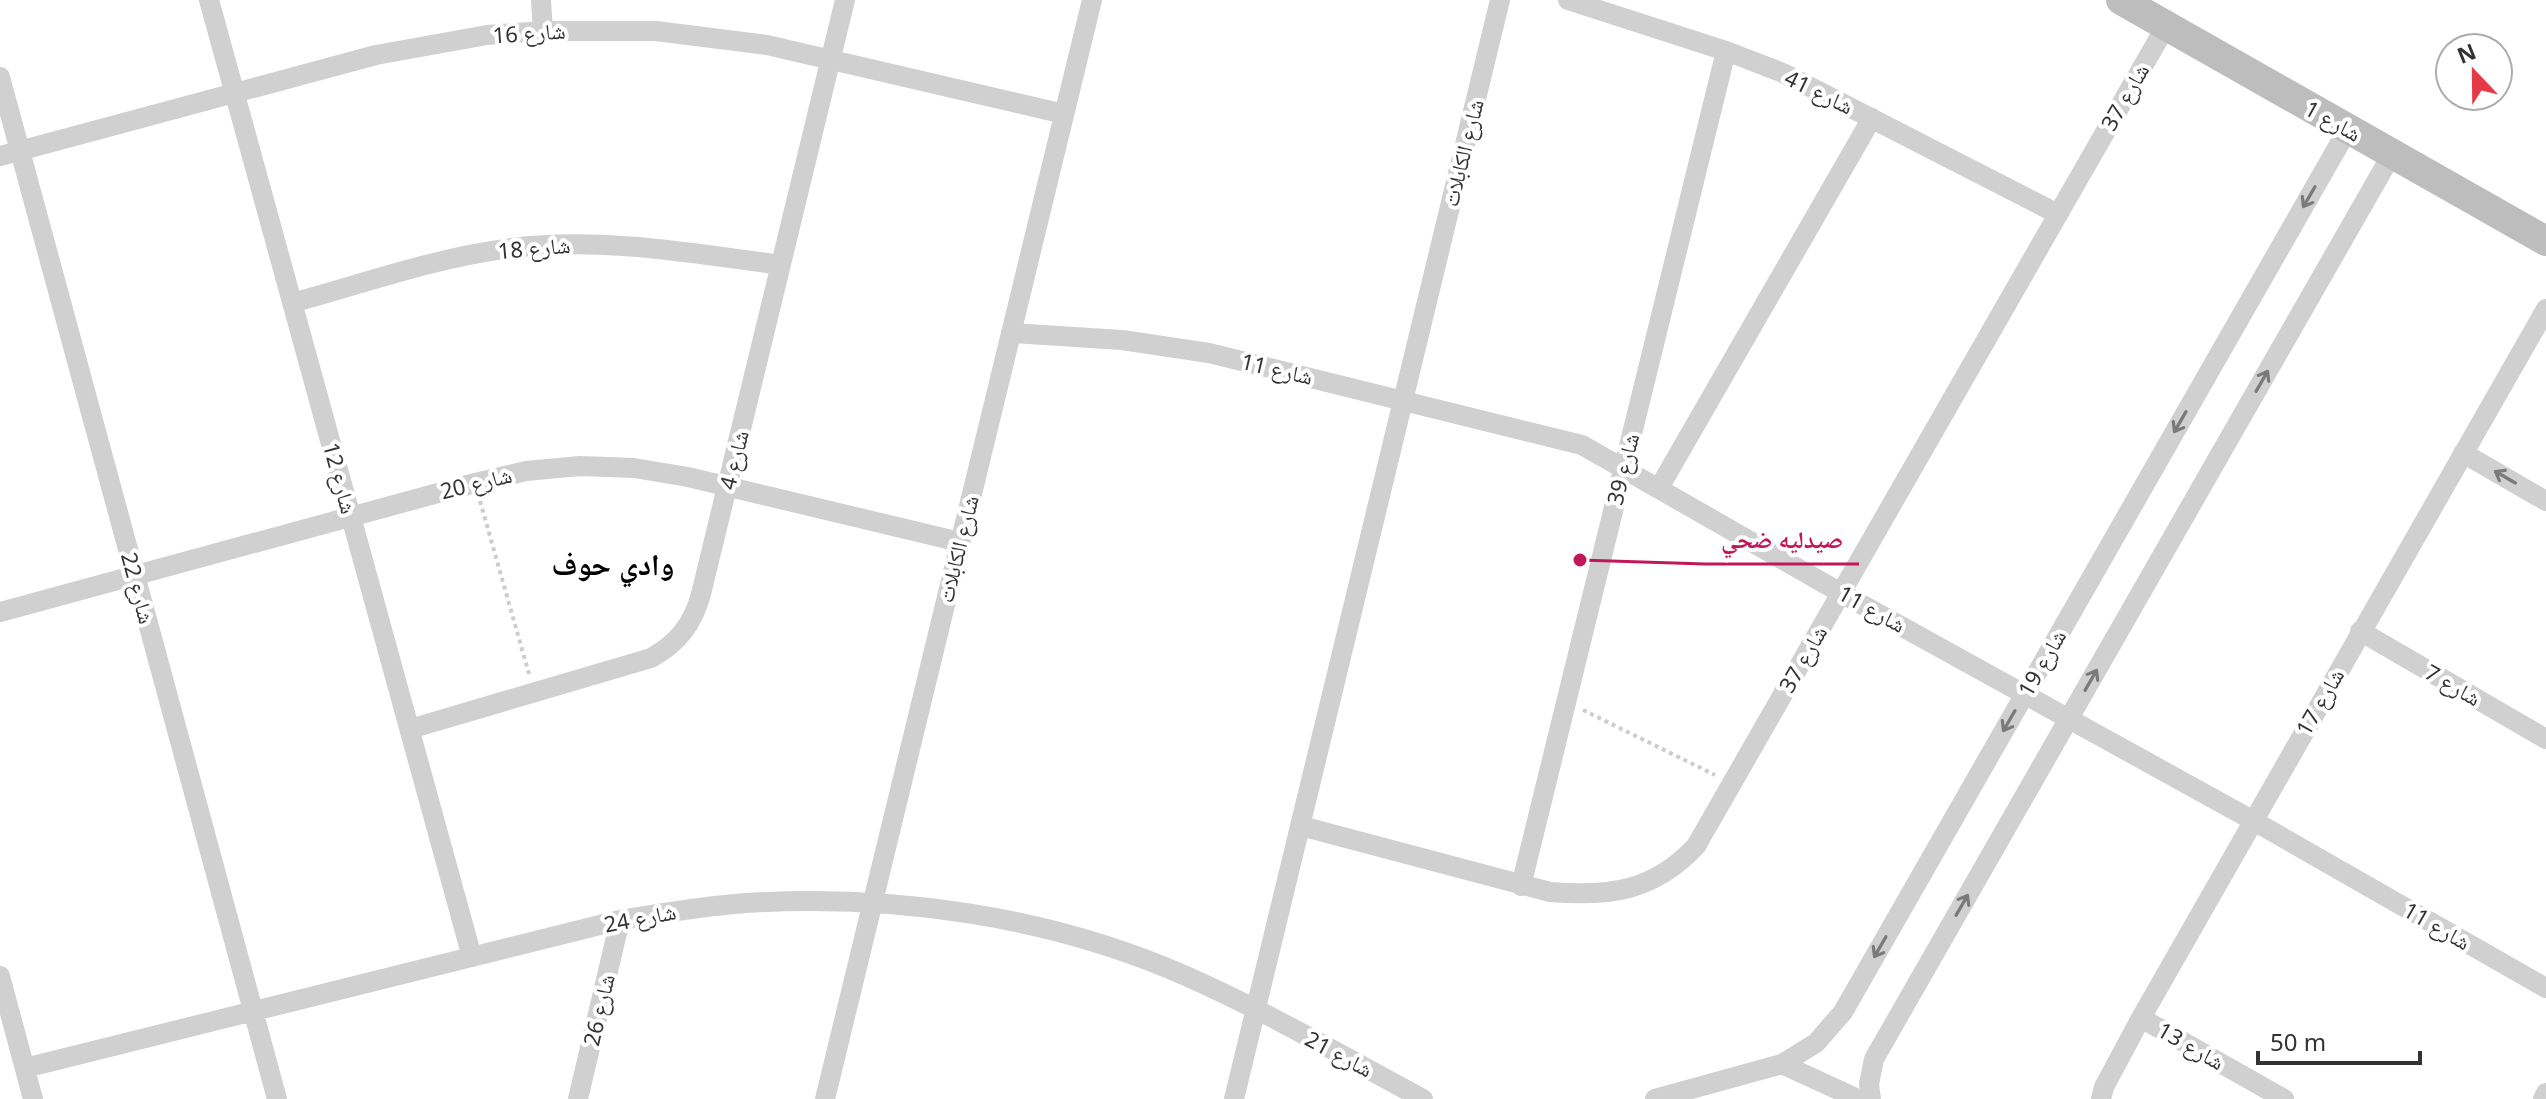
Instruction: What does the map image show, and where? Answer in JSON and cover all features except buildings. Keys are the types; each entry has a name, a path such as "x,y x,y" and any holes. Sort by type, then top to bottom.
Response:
{"street":[{"name":"شارع 12","path":"209,0 472,957"},
{"path":"541,0 543,31"},
{"name":"شارع 4","path":"410,729 651,658 678,639 697,610 845,0"},
{"name":"شارع الكابلات","path":"825,1099 1092,0"},
{"name":"شارع الكابلات","path":"1234,1099 1500,0"},
{"name":"شارع 41","path":"1568,0 1726,51 1783,73 2058,214"},
{"name":"شارع 1","path":"2121,0 2546,241"},
{"name":"شارع 37","path":"1301,826 1521,886 1571,894 1609,893 1643,885 1680,864 1696,846 2166,26"},
{"name":"شارع 16","path":"10,154 376,55 487,35 543,31 613,29 711,36 831,59 1064,114"},
{"name":"شارع 39","path":"1521,886 1726,51"},
{"name":"شارع 22","path":"0,77 10,154 135,575 277,1099"},
{"name":"شارع 39","path":"1659,488 1872,118"},
{"name":"شارع 19","path":"1655,1099 1782,1064 1816,1043 1843,1012 2348,129"},
{"path":"1871,1099 1869,1084 1874,1059 2392,154"},
{"name":"شارع 18","path":"292,303 461,256 513,248 566,244 619,245 781,265"},
{"name":"شارع 17","path":"2101,1099 2104,1087 2141,1018 2252,820 2546,309"},
{"name":"شارع 11","path":"1011,333 1122,340 1209,353 1582,445 2546,988"},
{"path":"2463,453 2546,501"},
{"name":"شارع 20","path":"0,612 475,483 526,471 580,466 634,468 960,542"},
{"name":"شارع 7","path":"2360,631 2546,739"},
{"name":"شارع 24","path":"25,1068 620,920 746,903 872,903 952,911 1031,926 1108,948 1168,970 1256,1009"},
{"name":"شارع 26","path":"578,1099 620,920"},
{"path":"0,976 33,1099"},
{"name":"شارع 21","path":"1256,1009 1423,1099"},
{"name":"شارع 13","path":"2141,1018 2284,1099"},
{"path":"1782,1064 1858,1099"},
{"path":"2543,1099 2546,1093"}],"path":[{"path":"475,483 535,692"},
{"path":"1566,702 1732,783"}],"place":[{"name":"صيدليه ضحي","path":"1580,560"}],"district":[{"name":"وادي حوف","path":"613,565"}]}
